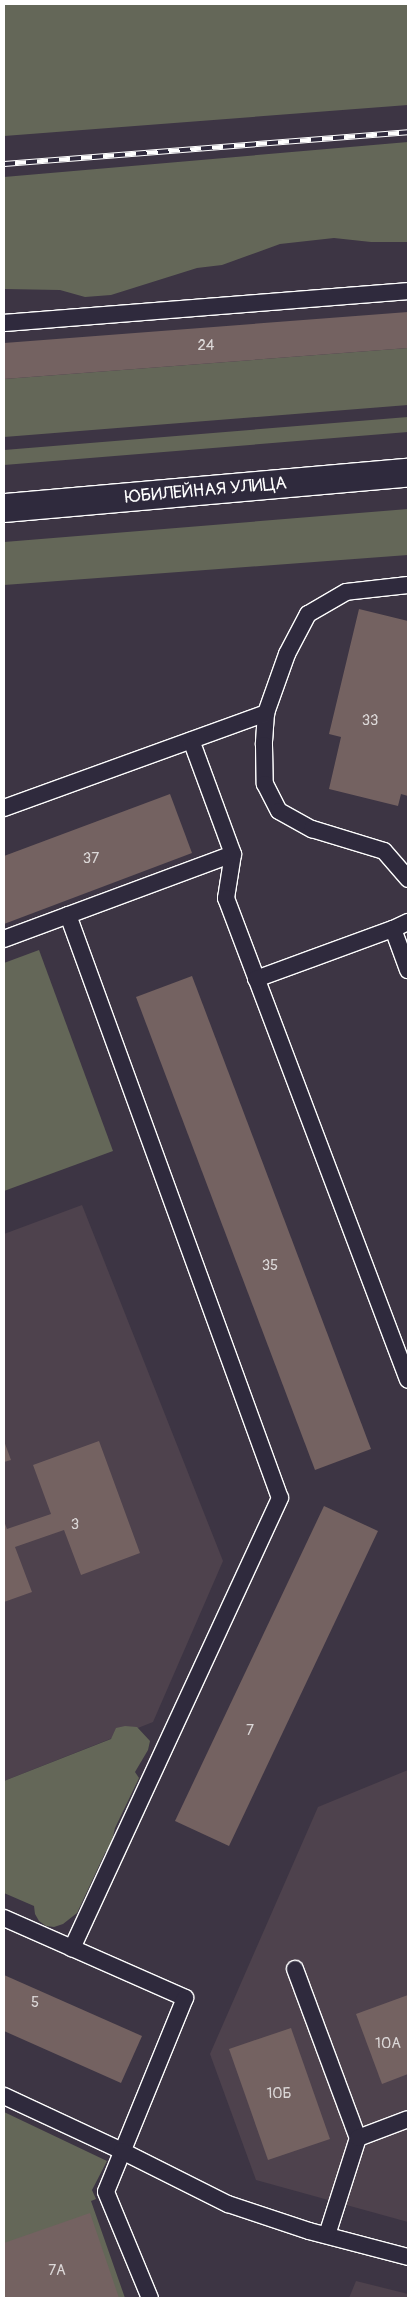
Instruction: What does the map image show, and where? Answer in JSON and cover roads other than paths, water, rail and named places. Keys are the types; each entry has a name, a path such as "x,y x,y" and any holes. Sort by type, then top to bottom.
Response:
{"main road":[{"name":"ЮБИЛЕЙНАЯ УЛИЦА","path":"4,508 408,473"}],"lane":[{"path":"4,323 408,291"},
{"path":"408,585 346,592 308,614 288,654 266,713 265,784 279,811 312,829 384,851 408,879"},
{"path":"4,808 266,713"},
{"path":"191,740 233,854 226,898 408,1380"},
{"path":"4,939 233,854"},
{"path":"68,915 280,1498 72,1948"},
{"path":"256,978 408,922"},
{"path":"393,929 408,970"},
{"path":"4,1918 185,1998 106,2192 150,2298"},
{"path":"295,1970 358,2138 327,2235"},
{"path":"4,2096 122,2151 228,2204 327,2235 408,2257"},
{"path":"358,2138 408,2119"}],"railway":[{"path":"4,164 408,132"}]}
